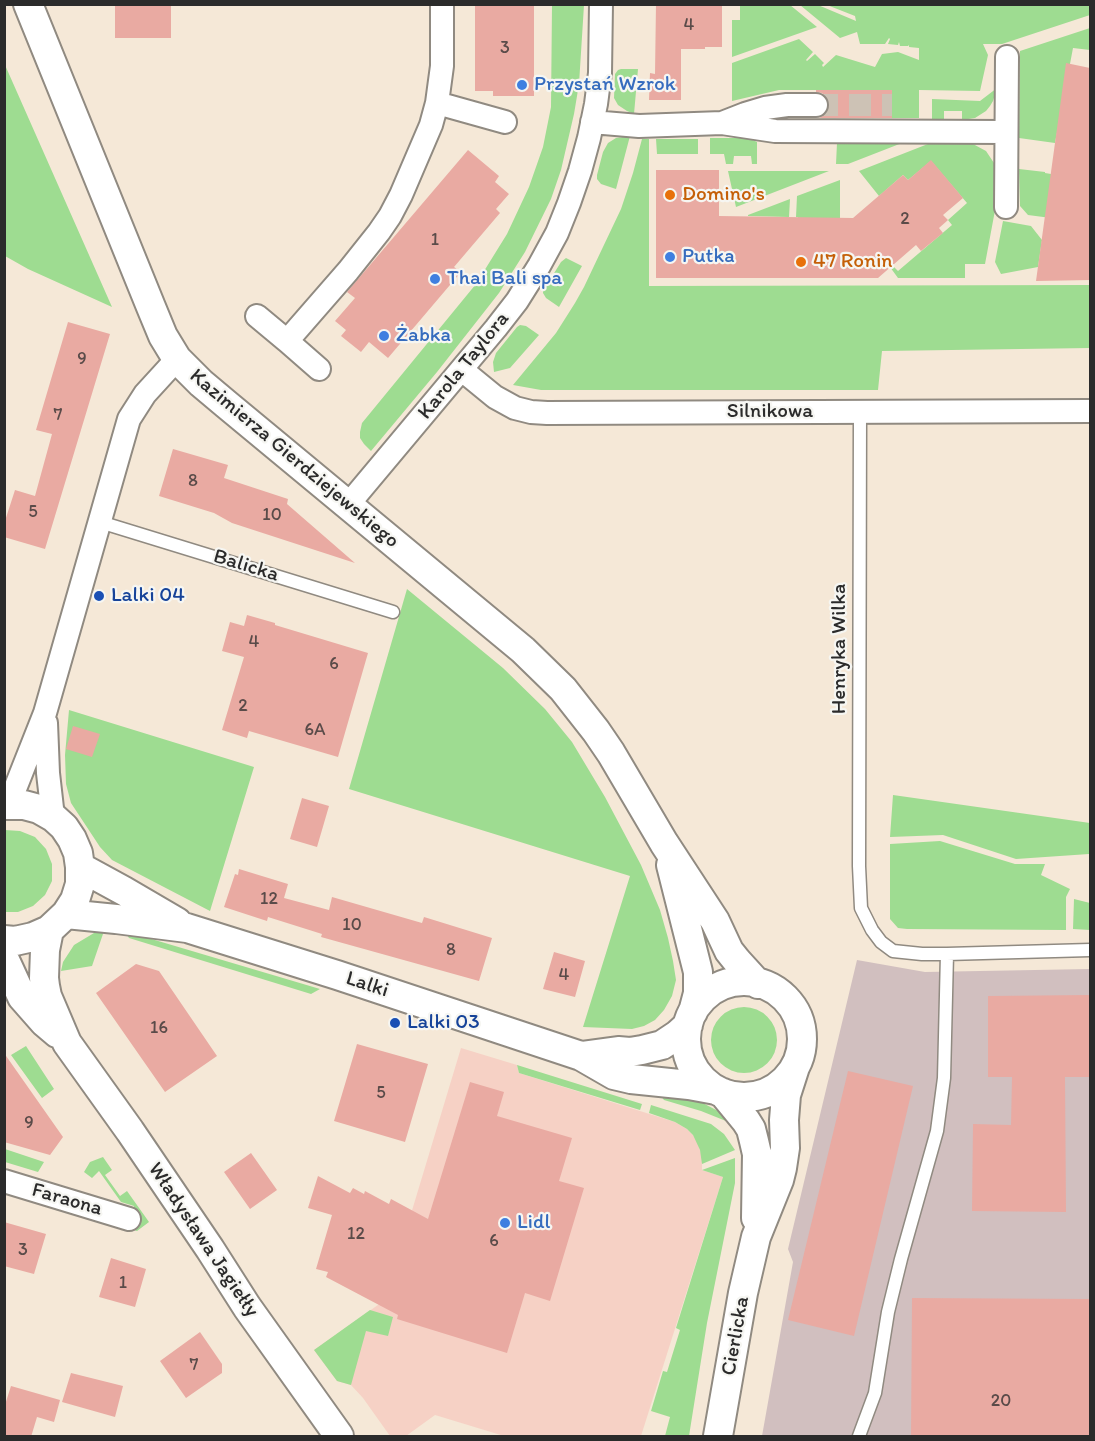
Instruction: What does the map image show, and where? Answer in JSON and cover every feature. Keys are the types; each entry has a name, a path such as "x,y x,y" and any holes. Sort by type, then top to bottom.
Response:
{"street":[{"name":"Kazimierza Gierdziejewskiego","path":"28,4 163,336 177,359 201,383 347,506 523,650 562,689 611,753 664,843 716,921 729,951 758,984"},
{"path":"287,341 379,232 401,195 431,125 437,103 442,66 442,4"},
{"name":"Karola Taylora","path":"347,506 517,301 553,241 580,171 592,122 600,73 601,4"},
{"path":"1006,57 1006,207"},
{"path":"437,103 505,122"},
{"path":"722,123 765,108 816,105"},
{"path":"592,122 639,126 722,123 775,131 1006,132"},
{"path":"257,316 319,369"},
{"path":"80,867 78,853 72,839 53,817 32,807 7,804 45,713 129,419 145,394 177,359"},
{"name":"Silnikowa","path":"462,370 495,397 515,408 531,412 1090,411"},
{"path":"45,713 53,817"},
{"name":"Kazimierza Gierdziejewskiego","path":"664,843 698,972 698,993 690,1018"},
{"name":"Władysława Jagiełły","path":"67,1043 47,996 44,978 45,950 57,922 75,900 80,884 80,867"},
{"name":"Lalki","path":"80,867 187,928"},
{"name":"Lalki","path":"57,922 116,919 187,928 581,1056 614,1075 689,1085 719,1092"},
{"path":"4,940 15,941 33,937 57,922"},
{"name":"Władysława Jagiełły","path":"4,958 22,997 67,1043 130,1131 247,1307 339,1437"},
{"path":"738,982 758,984 783,997 792,1007 798,1020 802,1041 800,1054 795,1067 782,1083 763,1094 743,1097 719,1092 700,1077 692,1066 686,1045 690,1018 701,1000 717,988 738,982"},
{"name":"Lalki","path":"581,1056 618,1050 630,1052 662,1045 677,1035 690,1018"},
{"name":"Cierlicka","path":"718,1437 743,1293 756,1237 782,1168 785,1148 786,1095 795,1067"},
{"name":"Cierlicka","path":"719,1092 739,1112 751,1129 758,1167 756,1237"},
{"name":"Faraona","path":"4,1181 129,1218"}],"lane":[{"name":"Henryka Wilka","path":"860,412 859,866 861,908 872,930 881,942 893,951 946,954 1090,950"},
{"name":"Balicka","path":"100,522 393,612"},
{"path":"859,1437 875,1393 888,1312 937,1131 944,1078 946,954"}],"shaded area":[{"path":"857,960 925,972 1090,969 1090,1436 762,1436 793,1262 788,1249"},
{"path":"461,1048 517,1065 519,1073 675,1122 693,1135 702,1156 702,1170 723,1177 641,1436 504,1436 435,1415 406,1436 390,1436 363,1398 351,1385 337,1381 314,1350 385,1300"}],"green space":[{"path":"552,5 584,5 579,84 574,114 561,170 551,199 525,252 499,293 371,451 360,438 362,423 476,284 507,234 529,187 543,147 551,107"},
{"path":"740,5 790,5 817,27 732,57 732,20 740,20"},
{"path":"800,5 818,5 856,21 855,16 827,5 1090,5 1090,15 1002,44 983,44 988,55 980,91 919,90 919,118 892,118 892,90 779,90 732,101 732,63 799,39 813,52 806,60 815,54 824,63 823,67 836,55 875,67 882,54 898,52 919,60 919,48 909,47 909,45 900,46 899,42 898,45 888,44 889,38 885,44 860,44 857,32 840,38"},
{"path":"1090,28 1090,50 1073,48 1055,143 1019,138 1020,51"},
{"path":"4,65 112,307 28,269 5,256"},
{"path":"621,69 638,69 634,114 618,105 614,98 615,74"},
{"path":"997,88 990,106 975,118 962,120 962,111 944,111 944,120 932,120 932,99 980,101"},
{"path":"630,136 616,189 601,184 597,175 603,152 608,143 616,138"},
{"path":"710,138 748,138 757,142 757,164 752,164 751,156 734,156 733,164 726,164 724,154 710,154"},
{"path":"642,139 649,139 649,286 1090,285 1090,348 882,351 878,390 541,390 513,385 556,333 584,287 621,209"},
{"path":"656,139 698,139 698,154 657,154"},
{"path":"933,142 973,144 986,151 994,163 996,205 985,264 965,264 965,278 898,278 890,267 892,265 898,271 952,225 948,220 967,203 931,161 908,180 903,175 879,196 859,171"},
{"path":"837,143 902,143 848,164 836,164"},
{"path":"1019,169 1051,174 1051,218 1028,215 1020,206"},
{"path":"728,171 829,171 736,207"},
{"path":"840,180 840,218 798,221 796,217 797,196"},
{"path":"790,199 789,217 748,216 748,215"},
{"path":"1003,221 1031,226 1042,240 1038,267 1001,274 995,262"},
{"path":"566,258 582,266 559,307 546,298 543,291 561,262"},
{"path":"520,325 526,326 539,335 510,368 494,372 493,362 496,353"},
{"path":"407,589 503,668 545,709 572,742 605,797 641,865 660,910 668,938 676,980 672,996 655,1020 632,1029 583,1027 630,876 349,789"},
{"path":"69,710 254,767 210,911 112,860 100,847 71,803 66,784 65,755"},
{"path":"893,795 1090,823 1089,854 1016,859 943,835 890,837"},
{"path":"5,830 20,831 35,837 46,849 52,864 52,881 45,895 33,906 18,912 5,912"},
{"path":"940,841 1015,864 1045,864 1041,875 1070,889 1066,897 1066,930 898,928 890,919 890,844"},
{"path":"1074,899 1090,903 1090,930 1073,929"},
{"path":"104,931 92,966 61,971 63,962 74,945 94,933"},
{"path":"125,932 320,989 311,994 129,938"},
{"path":"744,1007 756,1010 767,1017 774,1028 777,1040 774,1052 767,1063 756,1070 744,1073 732,1070 721,1063 714,1052 711,1040 714,1028 721,1017 732,1010"},
{"path":"26,1046 54,1089 42,1098 11,1055"},
{"path":"517,1065 642,1104 640,1110 519,1073"},
{"path":"660,1095 695,1099 720,1112 731,1123 664,1100"},
{"path":"651,1105 711,1124 724,1134 735,1150 702,1164 700,1150 693,1135 675,1122 649,1113"},
{"path":"5,1149 44,1162 38,1172 5,1162"},
{"path":"103,1157 112,1170 105,1175 120,1196 127,1191 149,1222 137,1231 128,1228 134,1206 121,1202 99,1171 92,1178 84,1172 90,1162"},
{"path":"735,1158 735,1183 707,1323 689,1436 665,1436 670,1417 651,1411 663,1371 667,1372 680,1330 676,1328 723,1177 702,1170"},
{"path":"370,1310 393,1317 388,1336 366,1331 351,1385 337,1381 314,1350"}],"building":[{"path":"115,4 171,4 171,38 115,38"},
{"path":"475,4 534,4 534,96 493,96 493,91 475,91"},
{"path":"656,4 722,4 722,47 681,49 681,100 649,100 650,73 655,74"},
{"path":"1066,63 1090,68 1090,280 1036,281"},
{"path":"816,90 892,90 892,118 819,118 827,112 829,104 827,98"},
{"path":"468,150 499,176 495,182 509,194 496,209 500,213 454,267 461,272 388,358 369,342 361,352 341,336 346,330 335,321 355,298 347,292"},
{"path":"931,160 963,198 943,215 948,220 939,228 943,233 921,251 916,245 878,278 656,278 656,170 719,170 719,216 853,218 903,175 908,180"},
{"path":"68,322 110,334 45,549 4,537 4,524 15,490 35,496 52,434 36,430"},
{"path":"173,449 228,465 224,478 288,499 287,504 355,563 232,523 214,513 159,496"},
{"path":"247,615 368,653 338,757 249,731 247,738 222,730 244,657 222,651 230,622 244,626"},
{"path":"73,726 100,734 92,757 66,749"},
{"path":"302,798 329,806 317,847 290,839"},
{"path":"239,869 288,884 284,898 329,910 332,897 422,923 424,917 492,938 479,981 321,937 322,934 268,917 267,921 224,907 235,874 238,875"},
{"path":"554,952 585,961 575,997 543,989"},
{"path":"136,964 159,971 217,1056 165,1092 96,993"},
{"path":"1090,995 1090,1077 1065,1077 1066,1212 972,1211 973,1124 1011,1125 1012,1077 988,1077 988,996"},
{"path":"357,1044 428,1064 405,1142 334,1121"},
{"path":"4,1053 63,1137 50,1155 4,1142"},
{"path":"848,1071 913,1086 854,1336 788,1320"},
{"path":"470,1082 504,1092 497,1116 572,1138 559,1181 584,1188 550,1301 525,1293 507,1353 397,1319 398,1315 326,1277 328,1272 316,1269 332,1215 308,1208 318,1176 350,1193 353,1188 364,1194 365,1191 389,1204 391,1199 428,1219"},
{"path":"251,1153 277,1190 250,1209 224,1172"},
{"path":"4,1222 46,1234 34,1274 4,1266"},
{"path":"111,1258 146,1269 135,1307 99,1297"},
{"path":"912,1298 1090,1299 1090,1437 911,1437"},
{"path":"200,1332 222,1364 222,1373 186,1398 160,1361"},
{"path":"71,1373 123,1386 115,1417 62,1402"},
{"path":"11,1386 60,1400 54,1422 37,1417 31,1437 4,1437 4,1408"}],"tunnel":[{"path":"816,105 892,105"}],"place":[{"name":"Przystań Wzrok","path":"522,85"},
{"name":"Domino's","path":"670,195"},
{"name":"Putka","path":"670,257"},
{"name":"47 Ronin","path":"801,262"},
{"name":"Thai Bali spa","path":"435,279"},
{"name":"Żabka","path":"384,336"},
{"name":"Lalki 04","path":"99,596"},
{"name":"Lalki 03","path":"395,1023"},
{"name":"Lidl","path":"505,1223"}]}
